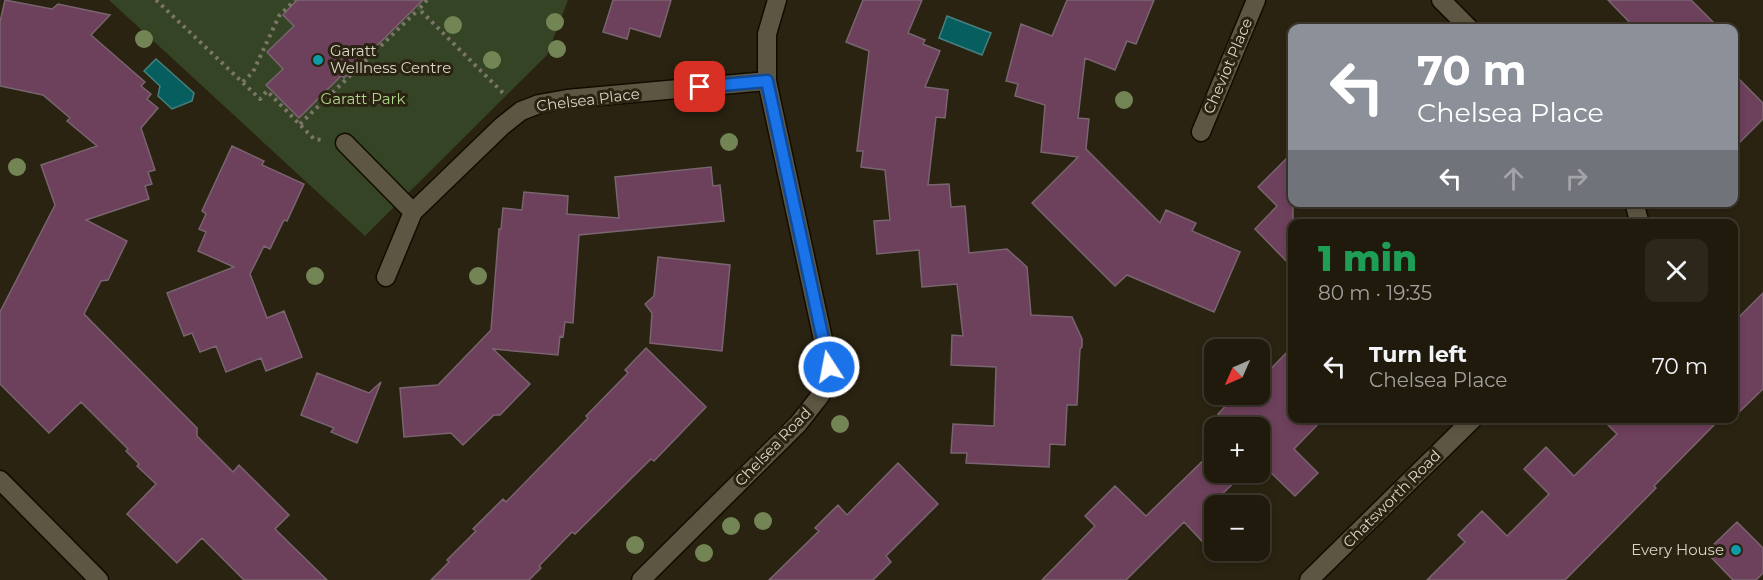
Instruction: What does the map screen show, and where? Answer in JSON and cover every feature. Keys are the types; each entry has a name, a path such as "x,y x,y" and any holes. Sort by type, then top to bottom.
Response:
{"street":[{"name":"Chelsea Road","path":"641,580 798,423 820,396 829,367 767,81 767,34 777,0"},
{"name":"Cheviot Place","path":"1201,132 1256,0"},
{"path":"1441,0 1465,24"},
{"name":"Chelsea Place","path":"386,277 413,212 502,126 521,111 539,104 567,99 767,81"},
{"path":"345,143 413,212"},
{"name":"Chatsworth Road","path":"1309,580 1469,423"},
{"path":"0,480 99,580"}],"path":[{"path":"156,0 260,99 267,91 314,139 345,143"},
{"path":"243,82 253,72 279,16 295,0"},
{"path":"300,124 428,0"},
{"path":"419,9 449,42 521,111"}],"green space":[{"name":"Garatt Park","path":"109,0 568,0 547,55 365,236"}],"water":[{"path":"947,16 991,33 982,55 939,38"},
{"path":"156,59 194,93 192,101 172,109 158,96 160,86 144,71"}],"building":[{"path":"5,0 52,9 58,4 110,15 91,35 145,82 141,86 151,94 147,99 158,108 141,128 155,170 148,172 152,184 145,186 149,199 86,220 127,241 108,280 101,281 84,314 197,428 197,436 233,472 239,465 289,515 275,529 327,580 244,580 202,538 177,563 127,514 156,484 137,466 139,464 126,451 128,449 81,402 49,433 0,384 0,312 55,205 41,165 97,146 67,121 70,118 43,95 0,86 0,22"},
{"name":"Garatt Wellness Centre","path":"297,0 423,0 344,78 342,75 299,118 266,85 283,69 267,52 294,26 283,15"},
{"path":"613,0 671,0 660,37 630,28 627,39 603,32"},
{"path":"863,0 922,0 908,33 925,40 923,44 940,51 925,87 948,90 945,118 936,117 928,185 949,184 951,207 965,206 969,253 1007,249 1027,267 1031,315 1072,317 1082,339 1077,405 1067,405 1065,445 1050,444 1049,467 966,463 967,453 951,453 953,424 994,426 996,367 951,365 952,335 963,336 957,284 922,287 919,250 877,254 874,221 890,220 885,170 861,167 863,151 857,151 869,51 846,42"},
{"path":"1067,0 1154,0 1136,44 1127,41 1115,70 1085,58 1078,118 1089,119 1086,149 1160,223 1166,210 1196,223 1192,231 1240,252 1214,312 1127,275 1115,286 1032,203 1078,157 1041,152 1045,105 1015,96 1018,84 1006,81 1021,24 1052,36"},
{"path":"1608,0 1691,0 1715,24 1631,24"},
{"path":"1738,78 1763,103 1763,119 1738,144"},
{"path":"232,146 264,161 262,165 304,184 287,221 284,220 270,249 264,246 250,274 267,318 284,311 302,357 266,371 261,358 226,372 216,346 200,352 192,333 184,336 167,293 234,267 198,251 206,232 199,229 206,214 202,211"},
{"path":"1288,157 1288,207 1293,207 1293,219 1288,219 1288,263 1255,229 1277,206 1258,187"},
{"path":"711,167 713,186 720,185 724,221 579,235 573,323 565,322 563,337 560,336 558,355 493,349 530,384 500,415 494,415 463,445 451,433 404,437 400,388 438,385 491,330 499,229 501,229 503,208 522,210 524,192 568,196 567,214 619,218 615,177"},
{"path":"658,257 730,265 722,351 650,343 652,313 645,304 654,296"},
{"path":"1763,293 1763,389 1738,413 1738,318"},
{"path":"646,348 706,407 654,461 651,459 575,534 572,532 539,566 541,568 529,580 431,580 476,531 473,529 503,499 506,502 588,418 586,416 628,373 625,370"},
{"path":"1288,351 1288,423 1319,423 1294,449 1318,473 1295,496 1270,472 1270,417 1221,417 1218,414 1227,405 1270,405 1270,370"},
{"path":"317,373 369,393 381,382 357,443 331,432 334,428 301,415"},
{"path":"1606,423 1716,423 1565,580 1427,580 1465,542 1458,535 1482,511 1507,536 1549,494 1524,469 1546,447 1574,476 1617,434"},
{"path":"1204,460 1204,483 1234,483 1221,495 1204,495 1204,543 1184,522 1126,580 1042,580 1095,526 1085,516 1115,486 1146,516"},
{"path":"898,463 938,504 886,556 891,562 873,580 769,580 819,531 815,528 838,505 847,515"},
{"name":"Every House","path":"1737,522 1763,548 1763,573 1756,580 1733,580 1706,552"}],"place":[{"name":"Garatt Wellness Centre","path":"318,60"},
{"name":"Every House","path":"1736,550"}],"route":[{"path":"700,87 767,81 829,367"}]}
